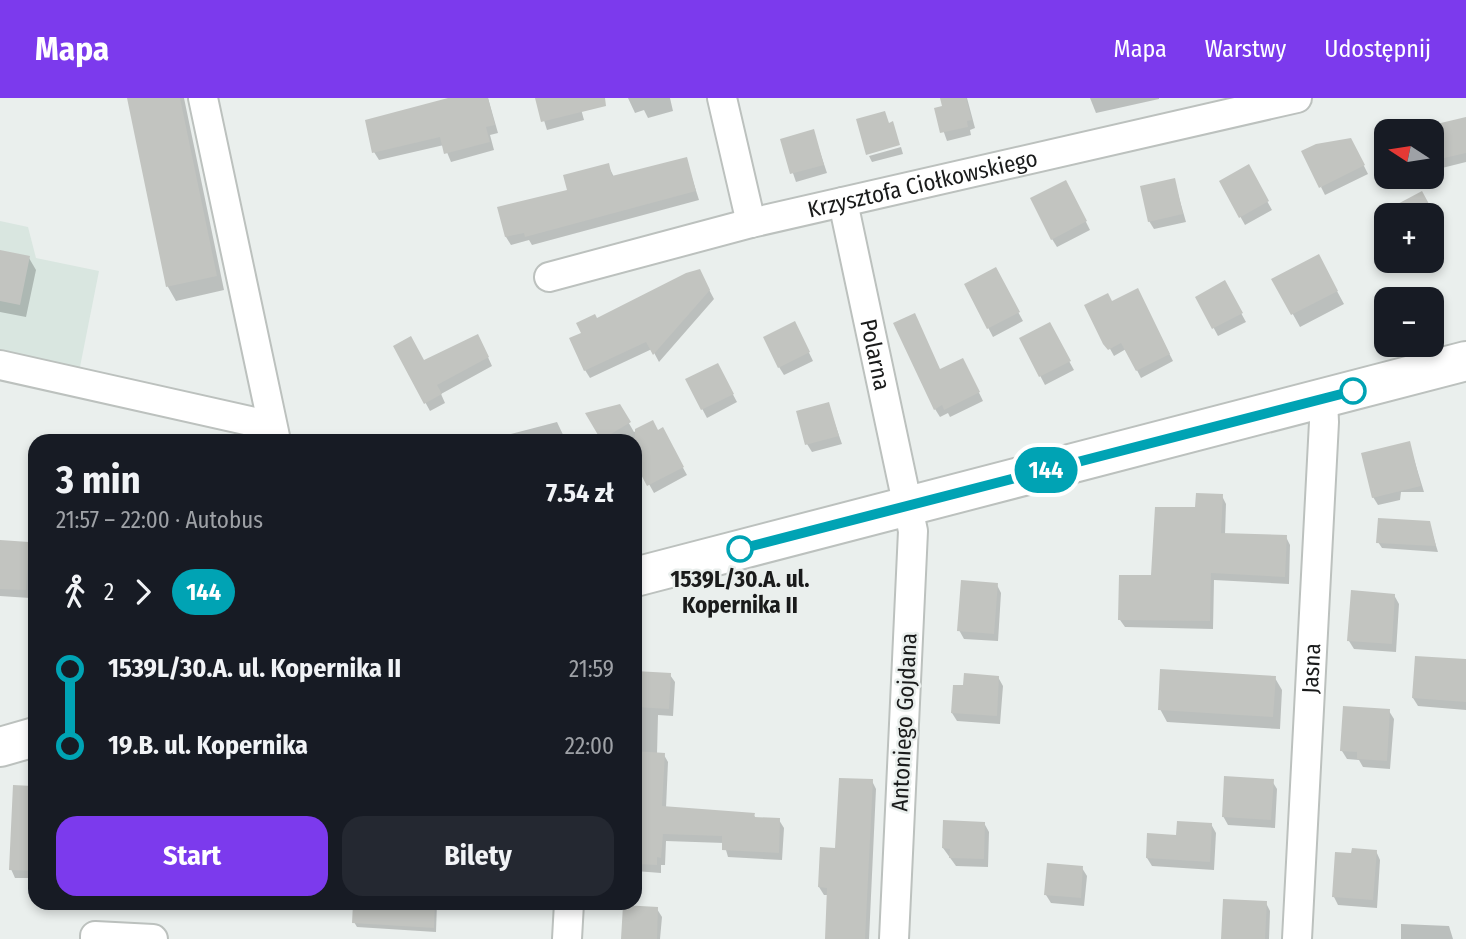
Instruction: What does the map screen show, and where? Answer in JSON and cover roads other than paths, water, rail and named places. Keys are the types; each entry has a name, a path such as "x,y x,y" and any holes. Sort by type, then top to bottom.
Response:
{"street":[{"path":"0,365 274,433 203,98"},
{"path":"722,98 751,223"},
{"name":"Krzysztofa Ciołkowskiego","path":"549,277 751,223 1297,98"},
{"name":"Polarna","path":"843,202 908,506"},
{"path":"642,575 1466,361"},
{"name":"Jasna","path":"1297,939 1324,422 1323,399"},
{"name":"Antoniego Gojdana","path":"894,939 913,531 908,506"},
{"path":"0,747 28,739"},
{"path":"567,939 569,910"},
{"path":"95,939 95,936 153,939"}],"place":[{"name":"1539L/30.A. ul. Kopernika II","path":"740,549"}]}
